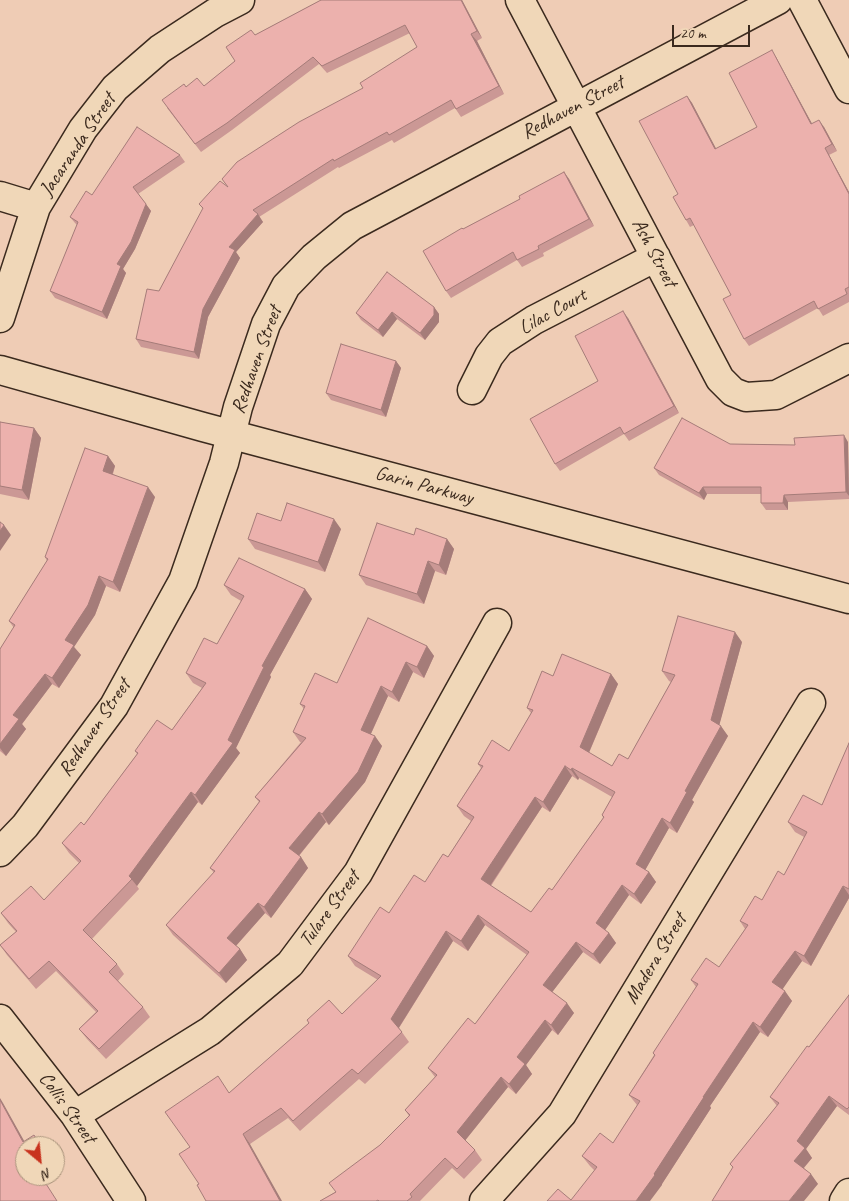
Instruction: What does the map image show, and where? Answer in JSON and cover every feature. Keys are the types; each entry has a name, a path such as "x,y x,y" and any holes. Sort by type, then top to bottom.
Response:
{"street":[{"name":"Jacaranda Street","path":"0,318 36,208 83,129 115,88 160,49 215,13 240,0"},
{"name":"Ash Street","path":"520,0 720,379 733,392 746,397 776,395 849,358"},
{"name":"Redhaven Street","path":"0,852 25,826 114,706 183,581 224,462 238,407 266,324 286,286 314,256 352,226 778,0"},
{"path":"802,0 849,89"},
{"path":"0,196 36,208"},
{"name":"Lilac Court","path":"472,390 489,356 500,342 534,320 656,257"},
{"name":"Garin Parkway","path":"0,370 231,434 849,599"},
{"name":"Tulare Street","path":"75,1115 210,1031 290,964 358,872 497,623"},
{"name":"Madera Street","path":"484,1201 562,1114 811,703"},
{"name":"Collis Street","path":"0,1018 75,1115 131,1201"},
{"path":"844,1201 849,1193"}],"building":[{"path":"321,0 461,0 477,31 471,34 499,86 456,109 451,100 389,135 387,132 334,161 333,159 253,210 258,214 229,247 235,250 203,309 194,352 136,339 147,289 159,291 203,208 199,204 220,181 228,187 222,179 237,162 299,122 363,88 360,83 417,47 405,25 322,66 313,57 227,123 195,144 162,100 184,84 186,87 197,78 204,86 235,61 226,47 251,30 255,35"},
{"path":"772,50 811,124 819,120 832,144 825,148 849,194 849,287 845,289 847,294 818,309 814,301 744,339 723,299 731,295 690,218 686,220 673,197 678,194 639,121 687,96 715,149 757,127 729,73"},
{"path":"137,127 180,155 133,187 146,204 131,242 117,264 121,266 102,312 50,291 78,222 70,217 86,191 92,195"},
{"path":"564,172 589,219 538,246 539,249 517,260 513,252 446,291 423,251 462,228 520,199 519,196"},
{"path":"387,272 434,307 434,315 420,333 392,312 378,330 356,313"},
{"path":"623,311 674,406 624,434 620,427 555,464 530,419 598,381 575,336"},
{"path":"341,344 396,361 381,410 326,393"},
{"path":"682,418 730,444 795,445 794,438 844,435 846,492 784,495 783,503 761,503 761,487 703,487 699,493 654,468"},
{"path":"0,422 34,428 22,490 0,486"},
{"path":"85,448 108,456 103,471 148,487 113,582 99,576 88,605 65,640 74,645 52,678 45,674 13,715 19,719 0,744 0,649 15,625 9,621 48,559 45,557"},
{"path":"287,503 334,519 318,562 248,539 257,513 281,521"},
{"path":"0,522 4,525 0,531"},
{"path":"377,523 414,535 416,528 447,539 439,565 428,561 417,594 359,575"},
{"path":"239,558 305,589 262,666 264,667 228,740 233,743 195,795 191,792 129,876 132,879 83,930 117,964 109,972 143,1007 99,1049 79,1029 98,1011 49,961 29,979 0,945 17,931 1,913 31,886 44,900 81,861 62,843 81,822 84,825 138,753 135,751 157,720 172,730 206,683 186,673 204,638 217,644 244,596 224,585"},
{"path":"678,616 735,632 711,720 721,726 685,791 687,792 670,823 662,818 636,864 649,872 634,894 622,885 596,923 609,933 593,954 576,942 543,985 567,1003 551,1025 545,1020 517,1057 525,1064 509,1084 501,1077 457,1132 475,1150 457,1169 445,1158 410,1194 412,1197 407,1201 320,1201 336,1192 329,1183 380,1145 410,1115 405,1110 437,1075 428,1068 468,1018 475,1024 529,952 478,915 461,941 446,931 391,1019 402,1032 358,1074 352,1069 293,1121 281,1108 243,1134 280,1201 206,1201 197,1185 199,1184 179,1154 190,1147 165,1112 218,1076 229,1093 309,1023 307,1020 329,1000 342,1014 381,976 348,956 380,907 389,913 414,875 425,882 443,854 448,857 474,817 457,806 483,766 478,764 492,740 509,751 533,710 527,708 542,671 553,676 562,654 611,674 580,747 612,766 619,754 628,759 675,675 662,671","holes":["565,766 571,770 572,768 615,792 602,815 604,817 552,890 549,888 531,912 481,879 535,797 543,802"]},
{"path":"368,618 427,646 417,667 406,662 392,692 381,686 361,730 375,736 358,772 322,814 319,812 289,848 301,857 264,907 258,903 227,938 240,949 219,973 166,925 215,871 210,868 260,801 255,797 306,738 293,732 305,706 300,704 315,673 337,683"},
{"path":"849,743 849,889 843,886 804,956 795,951 772,982 785,991 760,1027 753,1022 703,1097 655,1175 636,1201 547,1201 558,1189 571,1200 597,1167 582,1156 600,1133 613,1143 640,1101 629,1095 655,1055 653,1053 698,984 691,980 706,958 719,967 748,925 740,921 755,896 762,900 778,871 784,875 807,832 788,822 803,795 822,805"},
{"path":"849,995 849,1107 847,1109 829,1096 797,1141 805,1148 794,1161 811,1174 789,1201 712,1201 733,1167 730,1164 779,1103 770,1097 807,1046 809,1047"},
{"path":"0,1100 20,1136 15,1136 15,1186 47,1186 57,1201 0,1201"}]}
